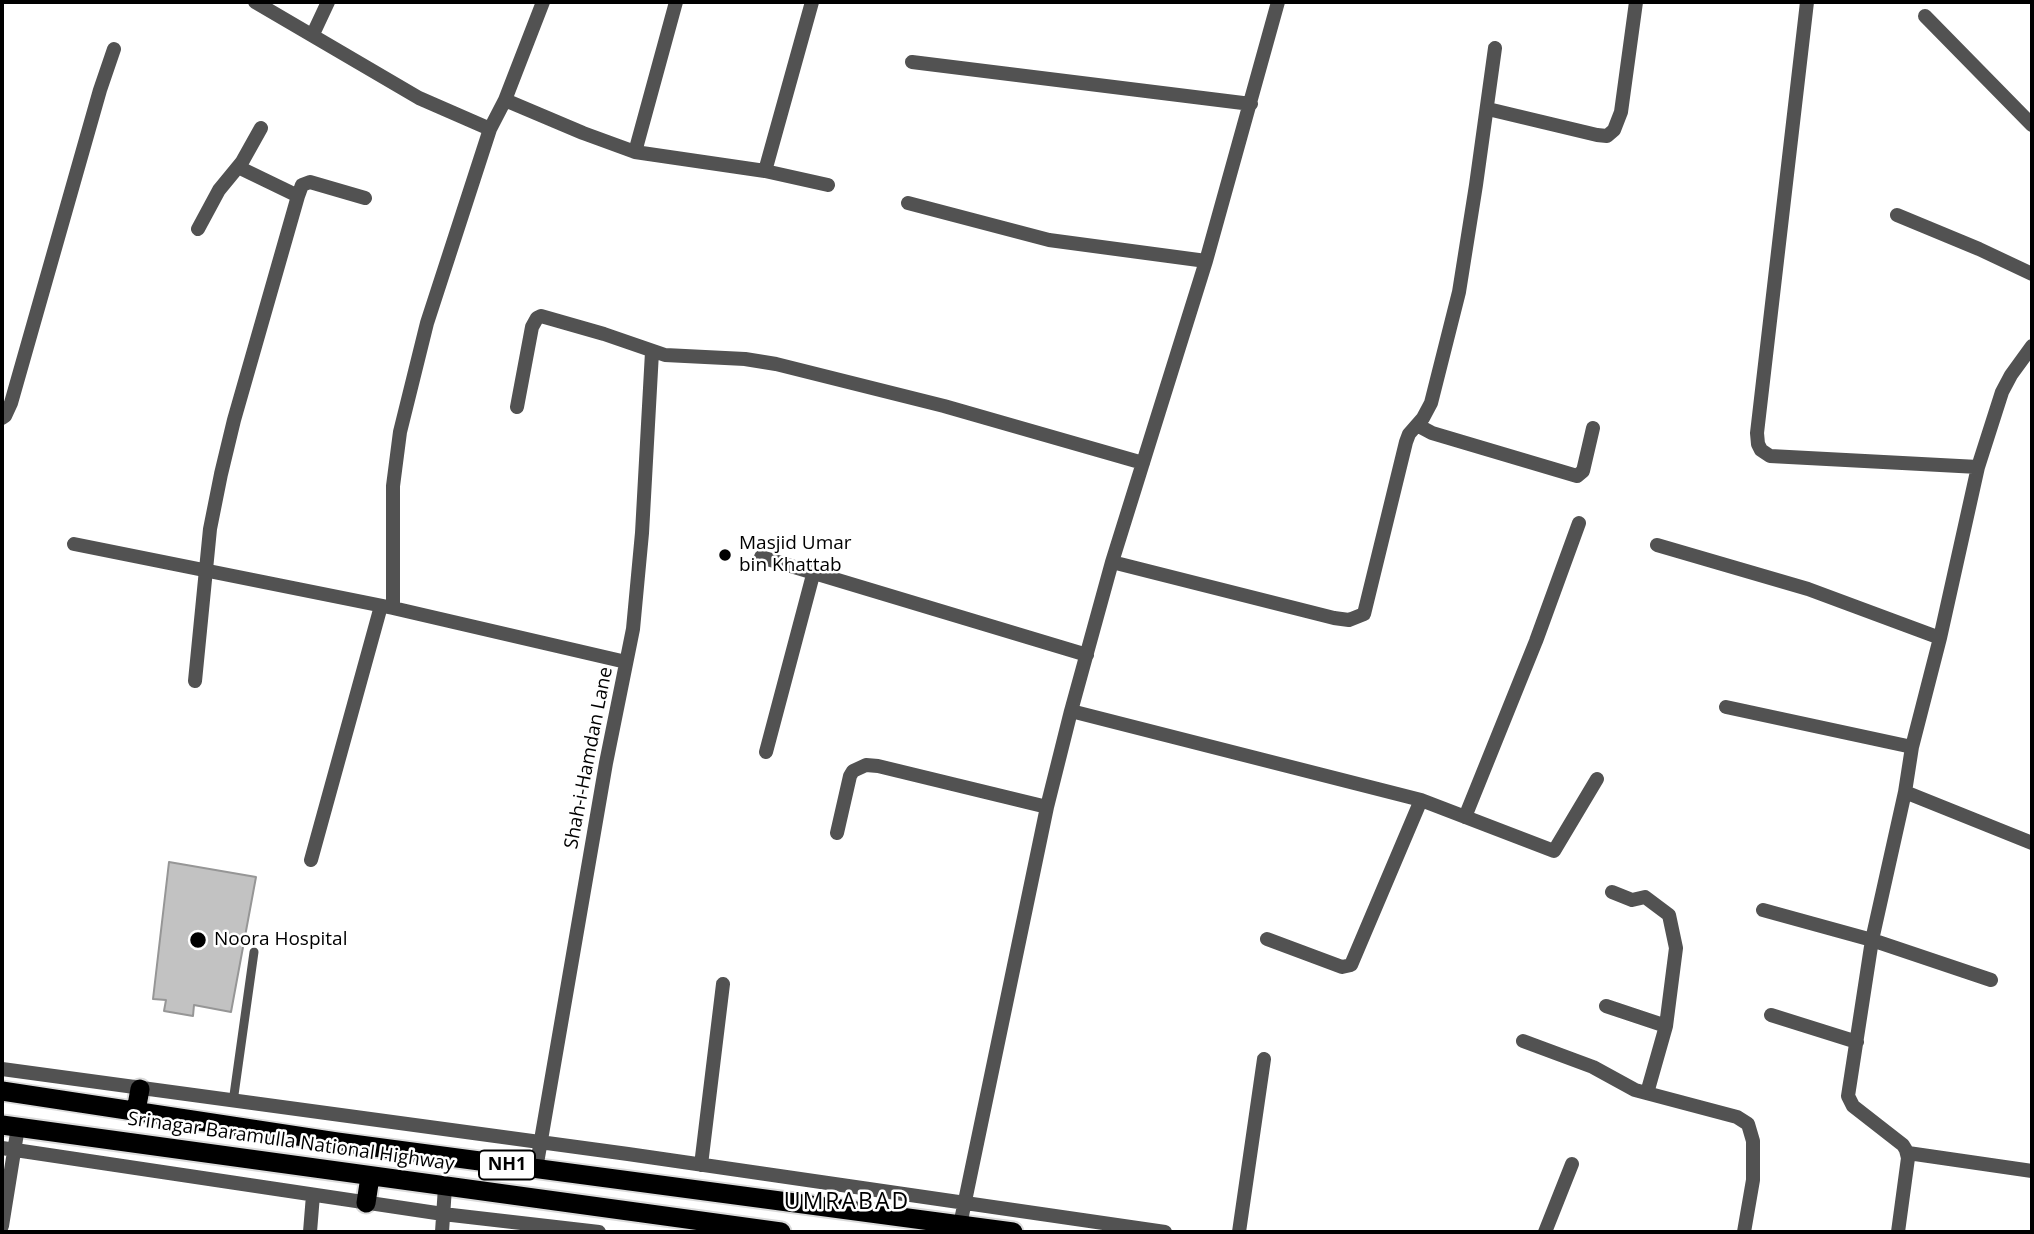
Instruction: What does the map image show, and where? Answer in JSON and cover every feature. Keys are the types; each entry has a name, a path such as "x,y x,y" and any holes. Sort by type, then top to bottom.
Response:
{"highway":[{"path":"136,1111 139,1089"},
{"name":"NH1","path":"2,1091 536,1169 1013,1232"},
{"name":"Srinagar Baramulla National Highway","path":"10,1126 781,1232"},
{"path":"366,1203 370,1177"}],"street":[{"path":"255,2 313,33 419,98 490,129"},
{"path":"313,33 328,2"},
{"path":"311,860 387,608 393,486 400,432 428,323 490,129 505,100 542,2"},
{"path":"635,152 676,2"},
{"path":"765,171 812,2"},
{"path":"960,1225 1047,807 1071,711 1112,562 1206,261 1278,2"},
{"path":"1488,109 1606,136 1614,130 1621,111 1636,2"},
{"path":"1807,2 1757,433 1758,444 1761,450 1770,456 1978,467"},
{"path":"1924,16 2032,125"},
{"path":"1112,562 1334,618 1357,619 1364,614 1368,607 1406,442 1431,403 1459,292 1495,48"},
{"path":"2,418 11,403 114,49"},
{"path":"912,62 1251,104"},
{"path":"505,100 635,152 765,171 828,185"},
{"path":"198,229 219,190 238,167 261,128"},
{"path":"238,167 298,197"},
{"path":"195,681 210,529 234,420 302,185 310,182 365,198"},
{"path":"908,203 1049,240 1206,261"},
{"path":"1897,215 2032,274"},
{"path":"517,407 532,327 541,316 652,352 682,357 760,361 944,406 1143,463"},
{"path":"1898,1232 1908,1153 1903,1144 1849,1101 1872,940 1905,792 1912,747 1940,638 1978,467 2002,392 2032,346"},
{"name":"Shah-i-Hamdan Lane","path":"536,1169 606,763 638,595 652,352"},
{"path":"1417,425 1432,433 1577,475 1583,471 1593,428"},
{"path":"1465,817 1536,641 1579,523"},
{"path":"74,544 387,608 626,662"},
{"path":"1657,545 1808,589 1940,638"},
{"path":"761,557 1087,655"},
{"path":"766,752 814,571"},
{"path":"1726,707 1912,747"},
{"path":"1071,711 1421,800 1554,851 1597,779"},
{"path":"837,833 850,776 853,771 866,765 1047,807"},
{"path":"1905,792 2032,842"},
{"path":"1267,939 1342,967 1351,965 1421,800"},
{"path":"1612,892 1632,900 1645,897 1669,915 1676,948 1666,1026 1647,1093"},
{"path":"1763,910 1872,940 1991,980"},
{"path":"701,1165 723,984"},
{"path":"1606,1006 1666,1026"},
{"path":"1771,1015 1857,1042"},
{"path":"1523,1041 1593,1066 1635,1090 1737,1117 1748,1124 1753,1141 1753,1180 1744,1232"},
{"path":"1239,1232 1264,1059"},
{"path":"2,1069 1165,1232"},
{"path":"2,1226 10,1126"},
{"path":"8,1149 520,1227 599,1232"},
{"path":"1908,1153 2032,1171"},
{"path":"1545,1232 1572,1164"},
{"path":"442,1232 445,1187"},
{"path":"310,1232 313,1195"}],"lane":[{"path":"233,1102 254,952"}],"building":[{"name":"Noora Hospital","path":"169,862 256,877 231,1012 194,1005 193,1016 164,1011 166,1000 153,999"}],"place":[{"name":"Masjid Umar bin Khattab","path":"725,555"},
{"name":"Noora Hospital","path":"198,940"}],"district":[{"name":"UMRABAD","path":"847,1202"}]}
